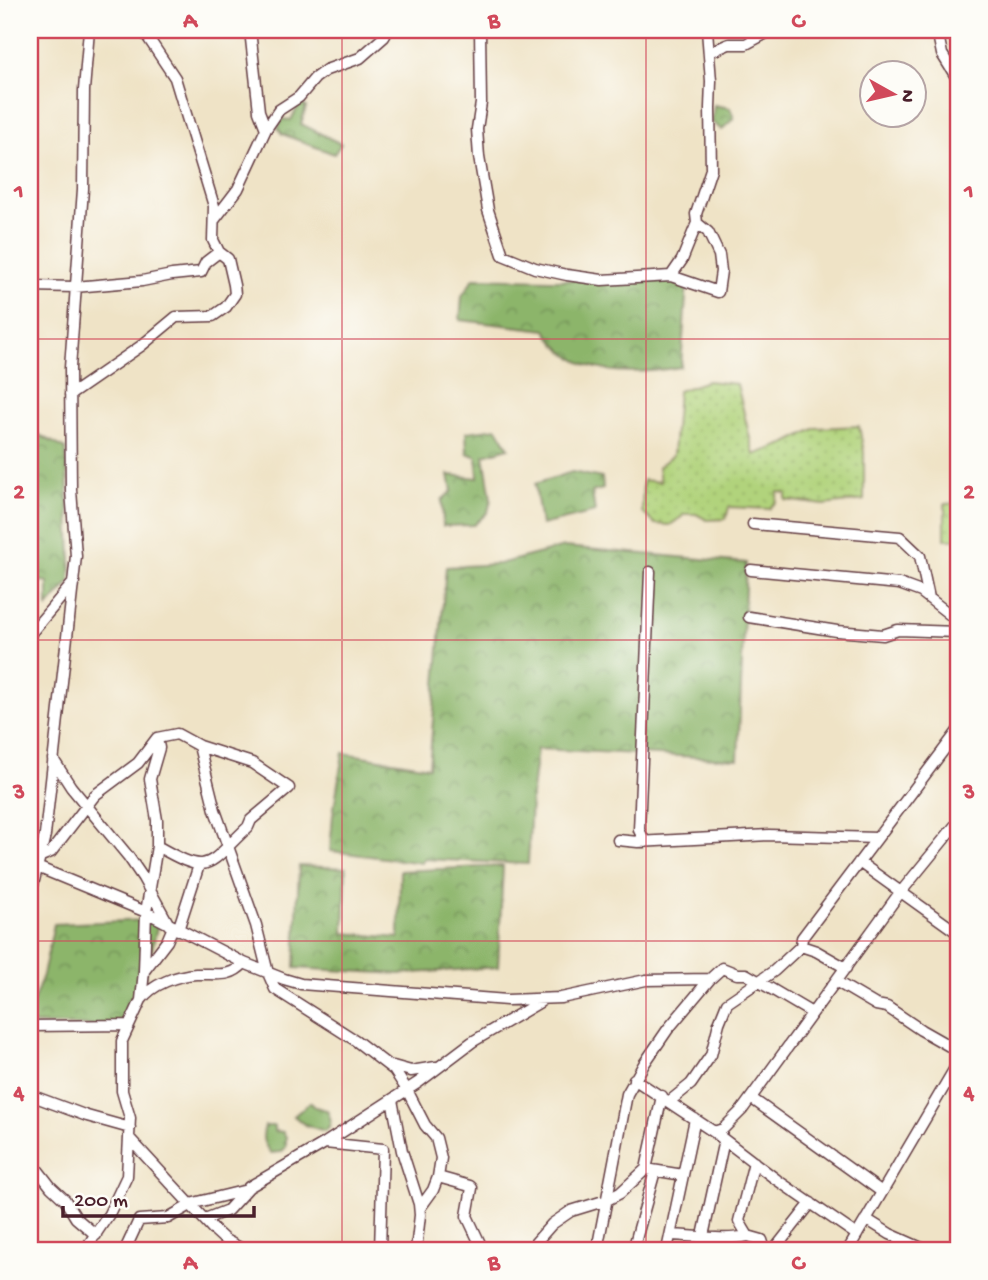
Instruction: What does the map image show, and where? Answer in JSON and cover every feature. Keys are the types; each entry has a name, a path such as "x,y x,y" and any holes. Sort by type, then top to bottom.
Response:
{"street":[{"path":"30,897 45,835 74,582 76,538 71,490 70,395 83,189 84,90 89,30"},
{"path":"70,395 141,346 176,317 213,316 220,313 233,298 235,290 228,259 219,252 213,240 214,206 176,78 143,30"},
{"path":"250,30 259,111 265,129"},
{"path":"215,219 238,188 265,129 279,110 299,97 315,78 326,70 360,58 384,37 388,30"},
{"path":"480,30 481,103 477,129 479,157 488,210 503,255 535,268 602,280 671,276 718,292 721,271 719,255 708,232 697,223"},
{"path":"671,276 682,260 697,223 697,209 711,169 710,52 707,30"},
{"path":"710,52 729,44 746,44 772,30"},
{"path":"937,30 942,54 958,80"},
{"path":"30,286 75,287 201,272 206,262 219,252"},
{"path":"753,524 901,537 920,556 929,598"},
{"path":"751,570 899,584 921,592 958,621"},
{"path":"645,842 639,830 650,572"},
{"path":"30,634 74,582"},
{"path":"749,617 837,631 883,635 898,630 958,632"},
{"path":"633,1250 666,1099 691,1084 710,1055 727,1003 774,971 802,946 802,938 958,732"},
{"path":"38,862 60,843 86,806 108,784 138,763 157,738 177,734 199,746 252,763 289,788 251,820 248,827 210,862 200,865 157,846"},
{"path":"141,1000 146,912 157,846 157,820 150,779 159,748 157,738"},
{"path":"199,746 215,810 243,895 256,925 268,973 278,992 389,1065 407,1090 425,1125 436,1138 441,1158 439,1177 419,1208"},
{"path":"53,759 71,787 128,856 173,927"},
{"path":"714,1132 729,1124 751,1098 900,893 958,822"},
{"path":"618,840 645,842 769,835 877,838"},
{"path":"38,862 146,912 244,963 301,984 507,1000 544,1000 646,981 709,979"},
{"path":"859,862 958,933"},
{"path":"144,971 167,941 200,865"},
{"path":"802,946 846,968"},
{"path":"85,1250 96,1235 127,1176 130,1128 121,1084 124,1066 122,1041 141,1000 148,991 169,981 192,974 221,976 244,963"},
{"path":"597,1250 627,1094 668,1029 709,979 722,968 737,974 747,974 811,1013"},
{"path":"837,982 876,1005 887,1007 958,1051"},
{"path":"125,1250 139,1220 168,1218 190,1205 244,1191 325,1143 407,1090 480,1038 544,1000"},
{"path":"30,1026 129,1025"},
{"path":"848,1250 955,1076 958,1063"},
{"path":"389,1065 411,1071 437,1067"},
{"path":"634,1079 714,1132 857,1235"},
{"path":"30,1095 130,1128"},
{"path":"751,1098 882,1192"},
{"path":"392,1100 402,1151 419,1208 416,1250"},
{"path":"667,1250 695,1119"},
{"path":"130,1139 225,1240 244,1250"},
{"path":"703,1236 724,1140"},
{"path":"325,1143 402,1151"},
{"path":"380,1250 383,1149"},
{"path":"30,1160 65,1200 76,1218 96,1235"},
{"path":"748,1236 739,1221 754,1162"},
{"path":"529,1250 552,1224 571,1211 607,1200 650,1170 682,1175"},
{"path":"439,1177 472,1188 467,1216 484,1250"},
{"path":"205,1219 228,1210 244,1191"},
{"path":"774,1250 811,1203"},
{"path":"866,1219 890,1234 926,1250"},
{"path":"671,1235 731,1240 748,1236 762,1240 765,1250"}],"green space":[{"path":"300,103 306,107 301,124 341,144 334,154 282,134 278,128 283,119 291,120"},
{"path":"714,105 730,108 734,118 722,130 712,122"},
{"path":"474,278 672,279 687,283 681,367 624,372 606,370 572,358 546,330 460,320 462,296"},
{"path":"707,381 737,384 754,455 787,443 816,428 859,426 864,452 864,500 824,505 786,500 786,493 778,492 776,502 769,509 729,507 726,519 707,520 696,514 686,514 670,525 655,524 642,512 643,480 660,482 658,467 673,455 678,391"},
{"path":"497,428 509,448 484,455 491,499 488,512 474,525 443,526 442,500 452,491 449,475 478,478 477,457 467,453 466,432"},
{"path":"30,430 66,449 70,582 48,607 48,582 30,580"},
{"path":"572,472 602,478 603,489 592,492 595,512 541,525 535,484"},
{"path":"958,503 958,539 945,539 945,504"},
{"path":"564,547 746,563 738,759 537,749 528,864 423,859 422,863 330,851 343,753 429,767 446,567 499,564"},
{"path":"299,866 346,868 344,933 399,938 400,871 503,866 498,967 400,974 295,968"},
{"path":"147,920 158,924 146,974 127,1027 30,1024 30,1010 43,975 54,924"},
{"path":"310,1102 315,1107 327,1110 331,1121 325,1131 305,1125 294,1116"},
{"path":"265,1126 274,1126 274,1131 283,1132 286,1147 281,1152 271,1153 266,1147 263,1137"}]}
